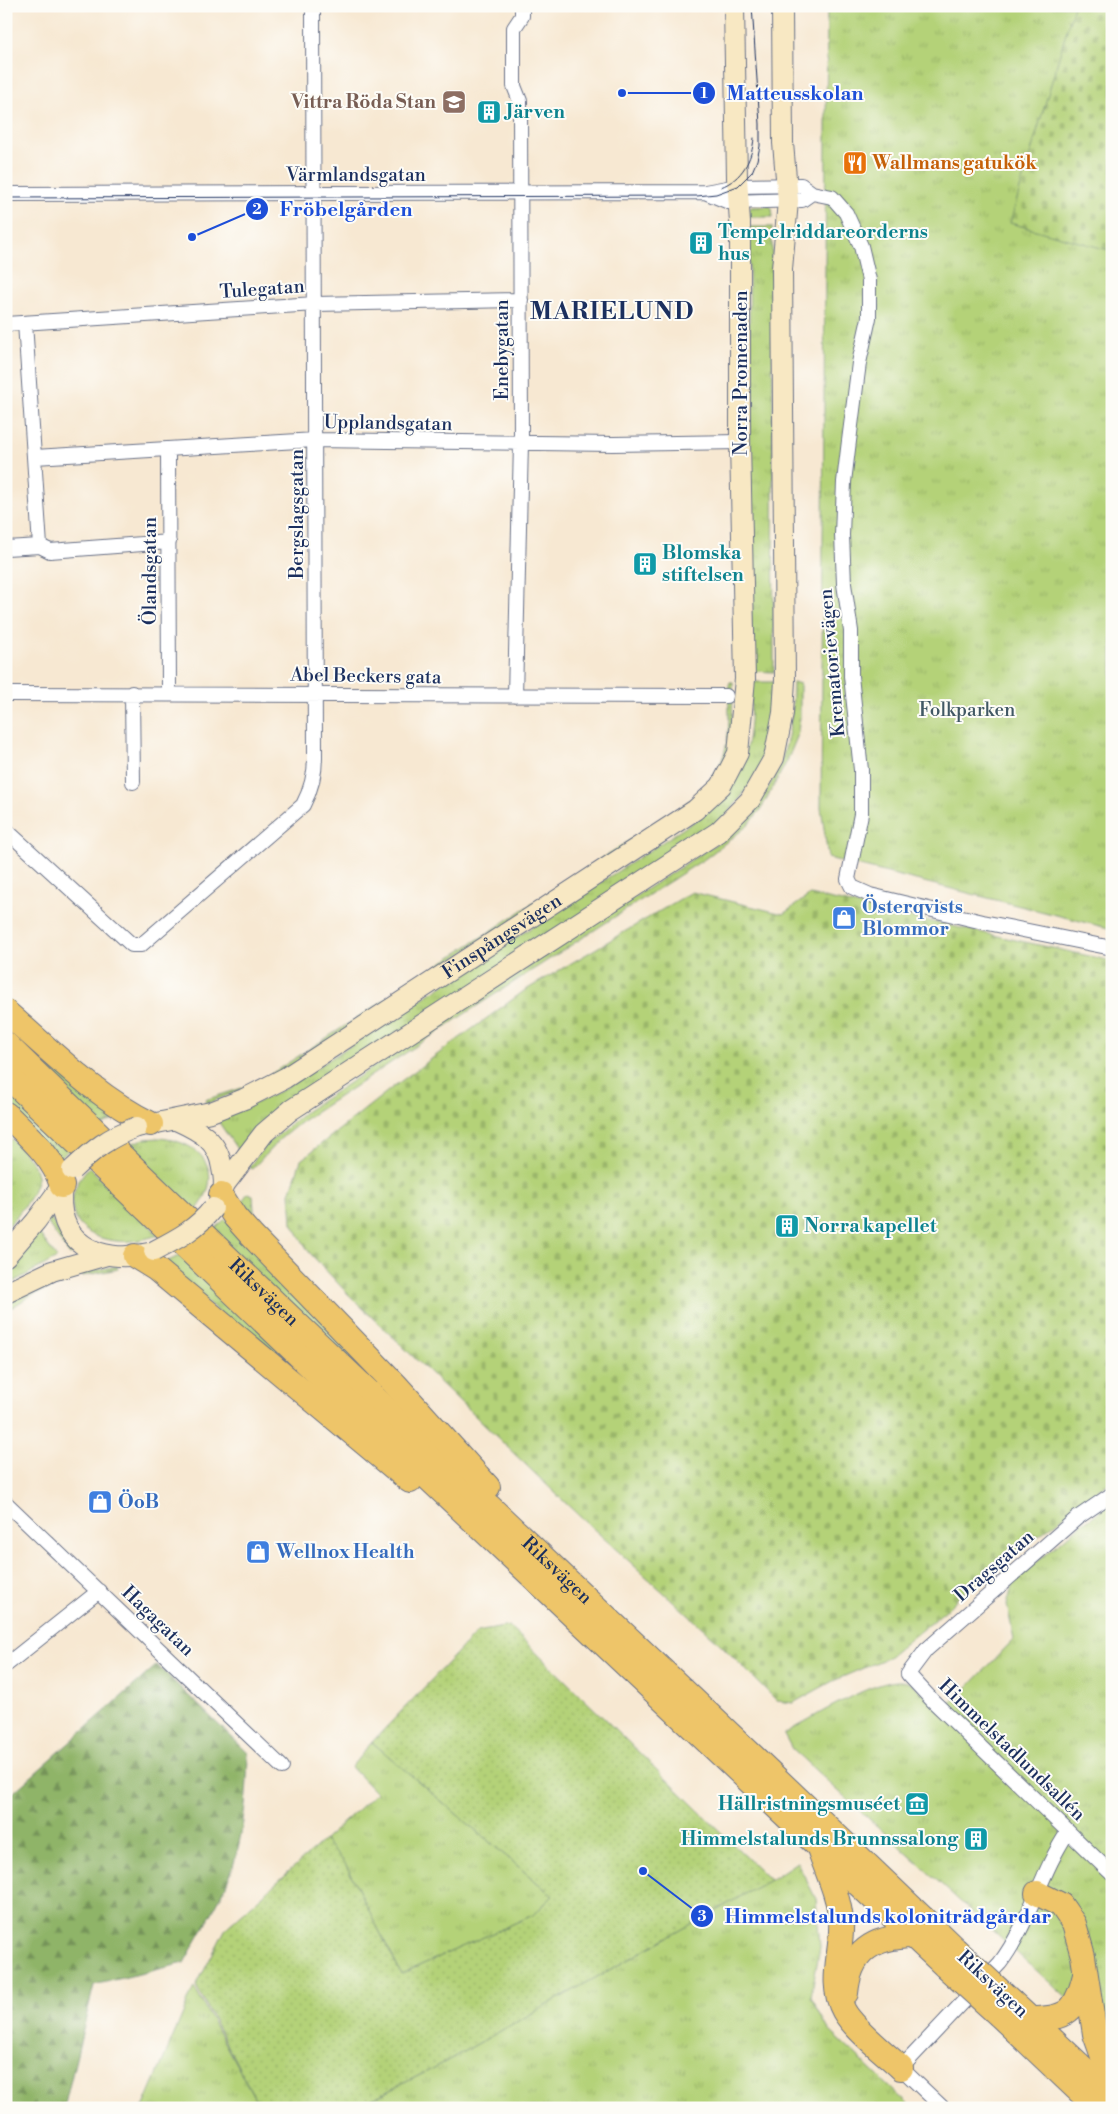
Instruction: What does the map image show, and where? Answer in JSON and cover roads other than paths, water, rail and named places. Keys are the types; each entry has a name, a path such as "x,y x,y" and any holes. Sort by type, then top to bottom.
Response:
{"highway":[{"path":"6,1012 97,1091 144,1126"},
{"name":"Riksvägen","path":"6,1044 344,1369 565,1578 950,1957 1006,2009 1097,2108"},
{"name":"Riksvägen","path":"6,1075 357,1411 913,1936 950,1957"},
{"path":"6,1114 44,1153 56,1169 67,1178"},
{"path":"220,1196 235,1218 442,1435 565,1578"},
{"path":"144,1254 156,1269 581,1621"},
{"path":"817,1845 832,1885 841,1918 842,1934 835,1986 845,2013 901,2068"},
{"path":"1037,1893 1061,1905 1068,1912 1079,1938 1095,2034 1112,2082"},
{"path":"854,2023 848,2007 846,1994 852,1966 861,1953 877,1942 896,1936 913,1936"},
{"path":"1030,2019 1057,2018 1070,2010 1080,1994 1086,1973"},
{"name":"Riksvägen","path":"1006,2009 1030,2019 1112,2095"}],"main road":[{"name":"Norra Promenaden","path":"734,6 739,194 740,442 745,679"},
{"path":"782,6 782,193"},
{"name":"Finspångsvägen","path":"220,1196 264,1133 291,1110 718,832 750,800 774,758 784,698 782,193"},
{"name":"Finspångsvägen","path":"176,1120 211,1112 244,1099 285,1078 695,810 721,786 738,753 745,679"},
{"path":"6,1256 36,1221 67,1178 94,1149 116,1134 176,1120 196,1129 213,1143 221,1162 220,1196 188,1234 144,1254 107,1256 52,1271 6,1293"},
{"path":"67,1178 60,1203 62,1217 71,1233 85,1246 107,1256"}],"street":[{"name":"Bergslagsgatan","path":"6,830 132,944 142,945 303,806 315,774 313,6"},
{"name":"Enebygatan","path":"515,696 521,443 520,101 514,86 514,28 522,16 522,6"},
{"name":"Värmlandsgatan","path":"6,194 782,193"},
{"name":"Krematorievägen","path":"782,193 802,200 812,193 832,197 846,212 861,246 869,280 869,318 859,363 850,432 844,482 842,535 844,584 851,631 851,676 861,770 861,814 848,879 852,887 870,895 983,922 1112,948"},
{"name":"Tulegatan","path":"6,324 314,304 520,300"},
{"path":"25,323 40,546"},
{"name":"Upplandsgatan","path":"35,457 315,440 521,443 740,442"},
{"name":"Ölandsgatan","path":"168,449 169,693"},
{"path":"6,548 40,546 50,551 169,542"},
{"path":"132,693 132,782"},
{"name":"Abel Beckers gata","path":"6,694 726,696"},
{"name":"Dragsgatan","path":"908,1674 926,1650 1077,1518 1112,1494"},
{"name":"Hagagatan","path":"6,1503 282,1767"},
{"path":"6,1665 99,1591"},
{"name":"Himmelstadlundsallén","path":"908,1674 1112,1874"},
{"path":"943,2108 901,2068 1000,1963 1021,1930 1051,1860 1068,1832"}],"tram line":[{"path":"6,198 697,196 716,194 738,186 752,172 760,146 752,6"},
{"path":"721,187 735,179 745,168 751,154 754,138"}],"place":[{"name":"Matteusskolan","path":"622,93"},
{"name":"Vittra Röda Stan","path":"454,102"},
{"name":"Järven","path":"489,112"},
{"name":"Wallmans gatukök","path":"855,163"},
{"name":"Fröbelgården","path":"192,237"},
{"name":"Tempelriddareorderns hus","path":"701,243"},
{"name":"Blomska stiftelsen","path":"645,564"},
{"name":"Österqvists Blommor","path":"844,918"},
{"name":"Norra kapellet","path":"787,1226"},
{"name":"ÖoB","path":"100,1502"},
{"name":"Wellnox Health","path":"258,1552"},
{"name":"Hällristningsmuséet","path":"917,1804"},
{"name":"Himmelstalunds Brunnssalong","path":"976,1839"},
{"name":"Himmelstalunds koloniträdgårdar","path":"643,1871"}],"district":[{"name":"MARIELUND","path":"612,312"}],"park label":[{"name":"Folkparken","path":"967,710"}]}
